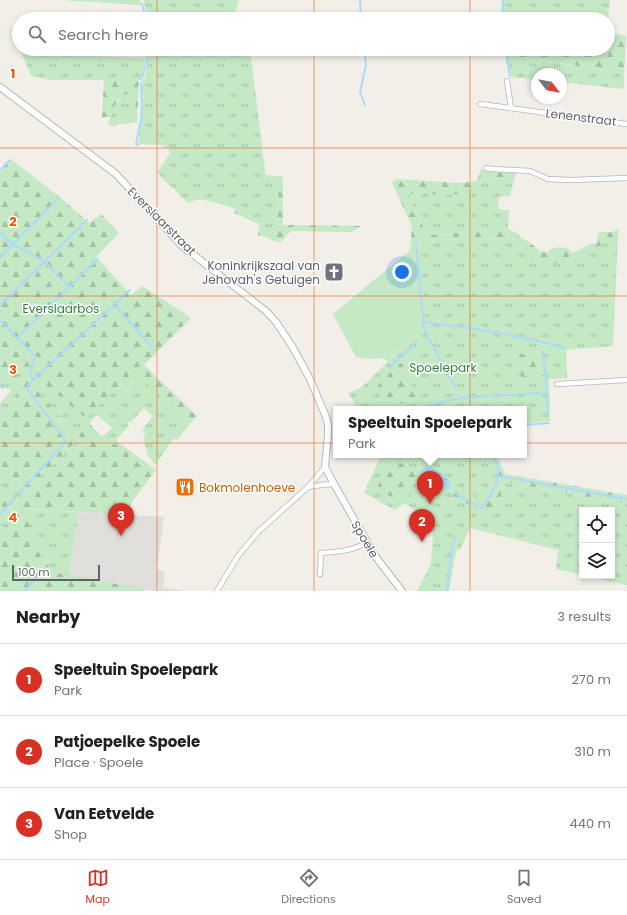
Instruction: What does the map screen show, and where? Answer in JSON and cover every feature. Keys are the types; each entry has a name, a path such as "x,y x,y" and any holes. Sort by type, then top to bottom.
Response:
{"street":[{"path":"506,81 511,108"},
{"name":"Everslaarstraat","path":"0,88 116,174 182,246 266,311 276,322 292,346 310,379 327,421 328,435 325,466"},
{"name":"Lenenstraat","path":"480,104 627,124"},
{"path":"486,168 530,171 548,179 571,180 627,178"},
{"path":"557,384 627,380"},
{"path":"217,591 238,556 260,531 308,487 325,466 334,484 308,487"},
{"name":"Spoele","path":"334,484 375,556 402,591"},
{"path":"320,574 321,553 361,546 367,542"}],"shaded area":[{"path":"79,512 164,517 157,569 165,572 163,587 185,591 154,591 69,576"}],"green space":[{"path":"61,0 140,0 141,5"},
{"path":"143,0 239,0 235,12 146,12"},
{"path":"502,0 610,0 609,12 502,12"},
{"path":"615,34 626,36 624,73 513,56 615,56"},
{"path":"23,56 145,58 144,80 149,56 251,56 266,177 279,180 277,227 266,226 244,212 225,205 199,199 188,203 157,173 170,153 168,149 161,145 139,144 142,80 51,80 31,76"},
{"path":"506,56 624,73 624,89 567,83 567,68 531,68 531,79 511,77"},
{"path":"104,80 139,80 137,122 133,123 136,101 134,96 126,94 117,101 110,117 102,117"},
{"path":"126,94 134,96 136,101 133,123 119,124 114,127 108,125 110,115 114,108"},
{"name":"Everslaarbos","path":"11,159 62,199 89,223 101,214 119,233 96,257 131,295 142,286 191,318 144,365 197,416 191,423 139,377 124,392 118,386 86,418 35,376 41,369 33,362 20,372 13,383 0,372 0,170"},
{"path":"480,170 517,172 514,180 477,179 480,174"},
{"path":"266,175 283,177 283,225 361,226 352,232 291,231 281,242 258,235 260,225 233,212 236,209 244,212 266,226 277,227 279,180 266,177"},
{"path":"396,179 461,183 476,181 472,187 459,194 440,195 416,192 410,194 410,199 426,233 429,235 508,229 509,238 436,240 419,243 410,251 412,226 392,183"},
{"path":"477,179 514,180 510,196 499,197 498,209 509,210 508,229 429,235 426,233 410,199 410,194 416,192 448,194 476,183"},
{"name":"Spoelepark","path":"508,229 518,234 536,260 568,261 618,235 613,346 566,350 567,378 549,379 550,421 527,423 527,406 356,406 349,393 362,387 423,328 425,322 419,243 436,240 509,238"},
{"path":"619,229 618,235 590,251 567,261 557,263 546,263 537,260 532,256 520,238 529,242 540,251 547,252 557,247 562,247 568,248 571,253 589,244 596,243 599,232 612,232"},
{"path":"419,243 425,322 423,328 387,362 384,358 369,359 356,357 333,314"},
{"path":"525,352 533,356 537,362 539,378 525,379 515,368 517,353 522,355"},
{"path":"33,362 42,369 35,376 118,386 125,392 139,376 191,423 177,440 174,438 155,465 148,456 143,438 146,434 142,430 153,416 144,408 131,422 130,421 127,424 129,425 116,440 118,442 115,445 102,437 112,428 97,415 78,434 81,439 80,442 23,501 0,534 0,520 17,500 0,484 0,476 23,495 74,443 74,438 53,408 28,380 17,389 20,391 0,412 0,404 11,390 0,386 0,372 13,382 20,372"},
{"path":"400,363 402,364 417,399 391,406 382,406 378,385"},
{"path":"28,380 53,408 74,438 74,443 23,495 0,476 0,412 19,392 17,389"},
{"path":"89,423 102,437 115,445 118,442 156,470 133,500 127,514 25,509 25,514 51,572 145,589 145,591 0,591 0,534 23,501 80,442 81,439 78,434"},
{"path":"380,458 491,458 498,473 496,483 479,510 498,503 506,482 627,504 627,585 599,579 615,579 615,507 579,507 579,574 556,569 558,550 470,528 460,550 456,551 449,591 417,591 431,564 433,532 422,516 405,503 395,510 364,493"},
{"path":"390,458 393,458 416,473 408,505 378,489 379,480"},
{"path":"491,458 498,458 505,474 627,495 627,504 506,482 498,503 487,515 479,510 496,483 498,473"},
{"path":"0,484 17,500 0,520"},
{"path":"457,486 481,499 478,503 474,503 473,507 453,496"},
{"path":"25,509 79,512 69,576 51,572 25,514"}],"water":[{"path":"426,466 437,470 446,477 450,483 449,490 421,471"}],"waterway":[{"path":"360,0 361,12"},
{"path":"502,12 503,0"},
{"path":"142,4 144,12"},
{"path":"142,78 147,56"},
{"path":"365,56 366,65 360,92 365,105"},
{"path":"506,56 510,76"},
{"path":"138,145 136,144 142,115 141,83"},
{"path":"0,170 10,160"},
{"path":"0,257 59,198"},
{"path":"0,305 87,220"},
{"path":"0,233 12,245 24,249 45,262 69,287 17,338 35,356 30,372 33,380 130,290"},
{"path":"416,242 424,328 426,333"},
{"path":"69,287 98,259"},
{"path":"114,304 151,346"},
{"path":"0,320 17,338"},
{"path":"424,322 512,335 564,348"},
{"path":"428,337 455,387"},
{"path":"389,368 417,341"},
{"path":"543,352 546,382"},
{"path":"19,493 66,441 28,390 28,385 31,382"},
{"path":"546,387 548,414"},
{"path":"494,396 540,393"},
{"path":"428,406 453,399 488,396"},
{"path":"527,425 549,423"},
{"path":"456,494 481,508 496,485 498,475 497,466 494,458"},
{"path":"498,476 627,499"},
{"path":"0,514 15,498"},
{"path":"447,591 452,548 455,537"},
{"path":"24,591 45,569"}],"place":[{"name":"Koninkrijkszaal van Jehovah's Getuigen","path":"334,272"},
{"name":"Bokmolenhoeve","path":"185,487"},
{"name":"Speeltuin Spoelepark","path":"430,504"},
{"name":"Van Eetvelde","path":"121,536"},
{"name":"Patjoepelke Spoele","path":"422,542"}]}
